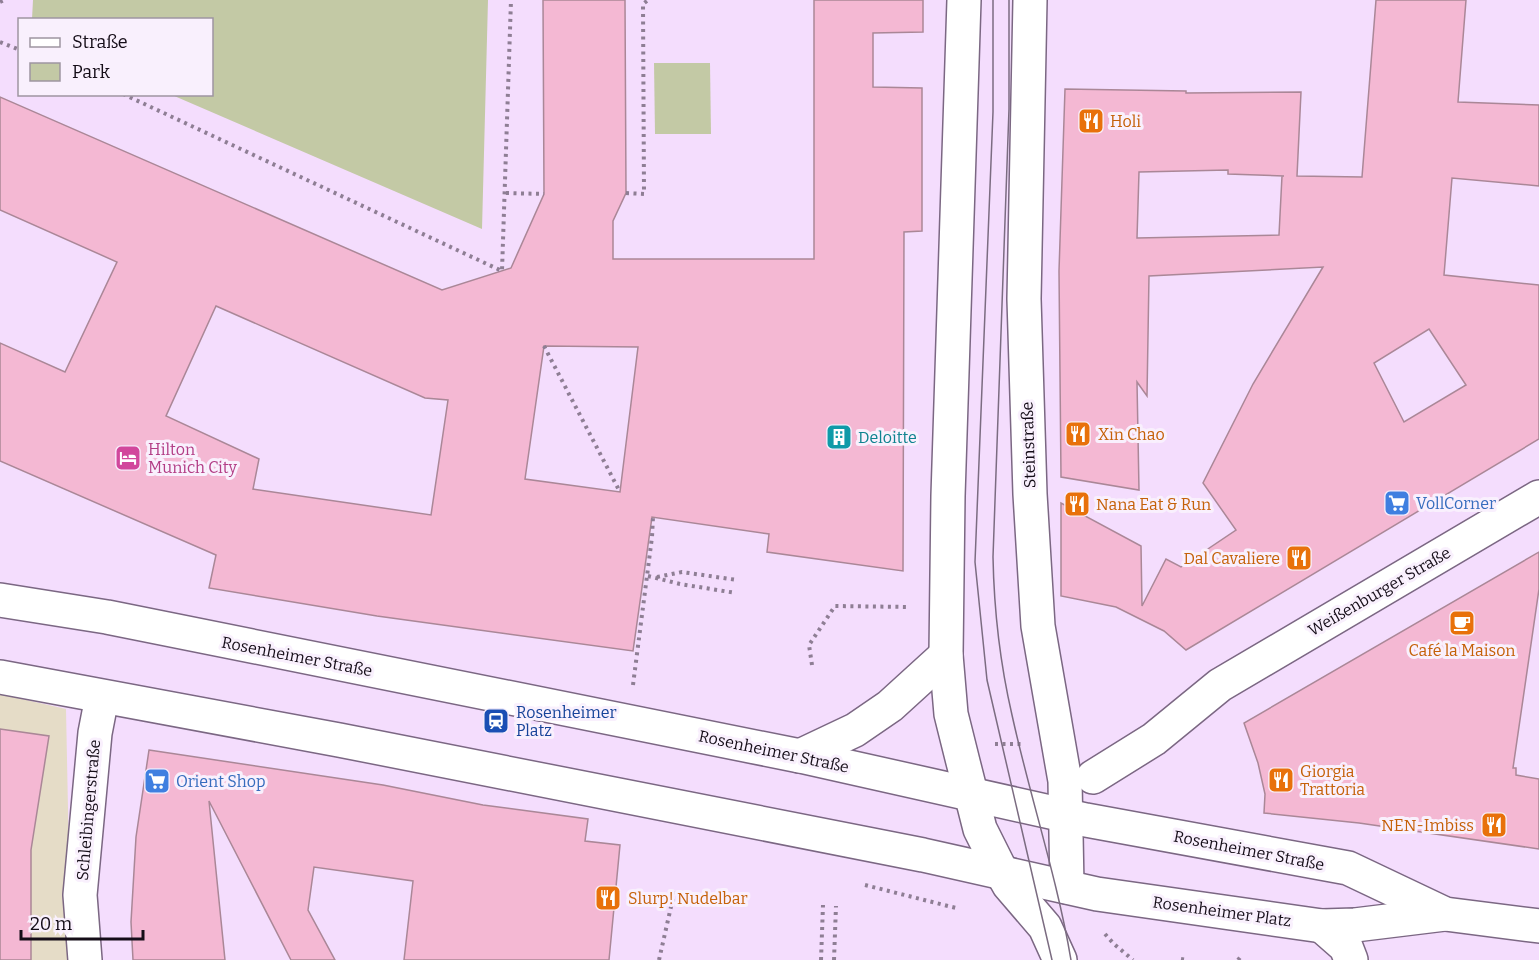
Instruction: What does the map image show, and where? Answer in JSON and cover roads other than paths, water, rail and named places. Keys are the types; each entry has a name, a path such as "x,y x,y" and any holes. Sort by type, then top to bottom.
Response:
{"main road":[{"path":"964,0 948,496 946,656 951,714 980,829 1009,885 1046,927 1061,960"},
{"name":"Steinstraße","path":"1030,0 1024,299 1030,494 1038,626 1061,746 1067,815 1066,928 1061,960"},
{"name":"Weißenburger Straße","path":"1093,777 1154,739 1220,685 1539,498"},
{"name":"Rosenheimer Straße","path":"0,600 107,617 800,756 1067,815 1348,868 1445,914 1539,926"},
{"path":"800,756 855,730 890,706 946,656"},
{"path":"0,677 339,740 1001,871"},
{"name":"Schleibingerstraße","path":"85,960 80,895 95,733 102,697"},
{"name":"Rosenheimer Platz","path":"1001,871 1097,894 1322,926 1355,925 1445,914"},
{"path":"1322,926 1346,947 1351,960"}],"tram line":[{"path":"993,0 993,112 975,562 987,680 1052,960"},
{"path":"1009,0 1009,109 993,557 995,597 998,636 1008,695 1071,960"}],"place":[{"name":"Holi","path":"1091,121"},
{"name":"Xin Chao","path":"1078,434"},
{"name":"Deloitte","path":"839,437"},
{"name":"Hilton Munich City","path":"128,458"},
{"name":"VollCorner","path":"1397,503"},
{"name":"Nana Eat & Run","path":"1077,504"},
{"name":"Dal Cavaliere","path":"1299,558"},
{"name":"Café la Maison","path":"1462,623"},
{"name":"Rosenheimer Platz","path":"496,721"},
{"name":"Giorgia Trattoria","path":"1281,780"},
{"name":"Orient Shop","path":"157,781"},
{"name":"NEN-Imbiss","path":"1494,825"},
{"name":"Slurp! Nudelbar","path":"608,898"}]}
